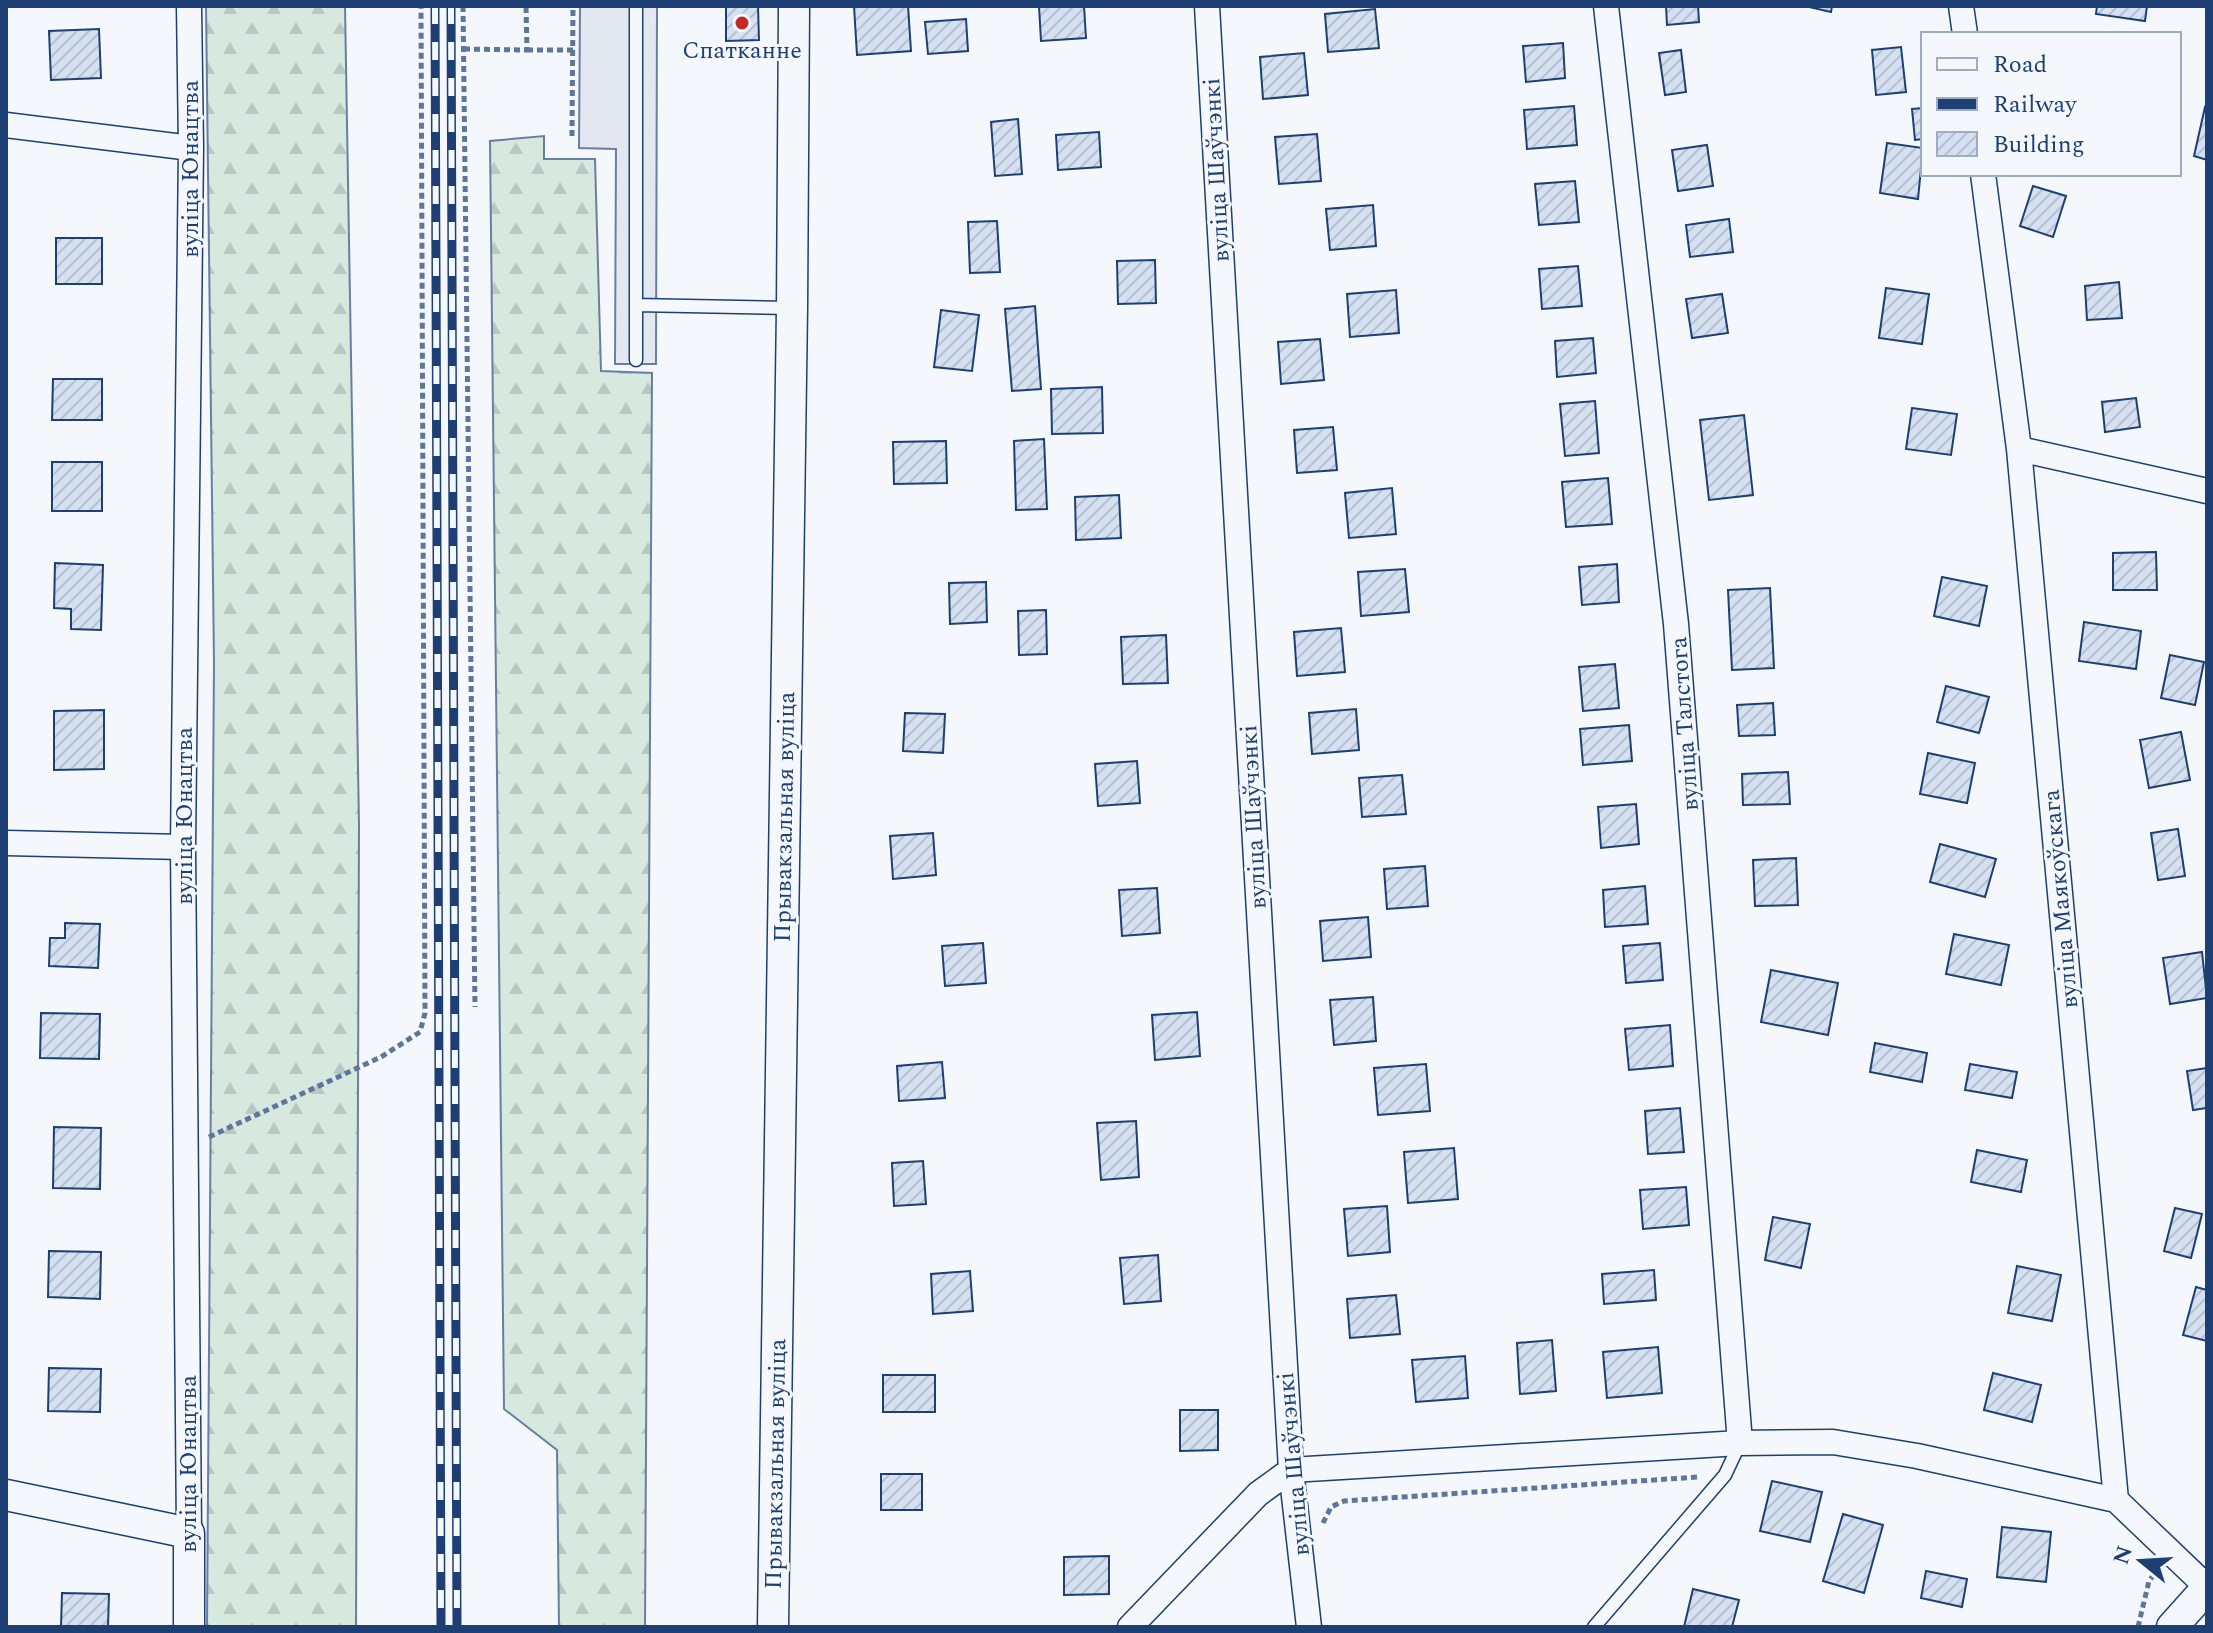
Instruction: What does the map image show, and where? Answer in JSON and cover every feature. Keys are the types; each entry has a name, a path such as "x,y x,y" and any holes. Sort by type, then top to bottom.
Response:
{"street":[{"name":"вуліца Юнацтва","path":"189,6 191,148 183,847 189,1627"},
{"name":"Прывакзальная вуліца","path":"773,1627 794,6"},
{"name":"вуліца Шаўчэнкі","path":"1207,6 1291,1470 1309,1627"},
{"name":"вуліца Талстога","path":"1606,6 1676,624 1740,1443"},
{"path":"1961,6 1965,32"},
{"path":"6,125 191,148"},
{"name":"вуліца Маякоўскага","path":"1983,176 2019,449 2116,1500"},
{"path":"2019,449 2207,491"},
{"path":"6,843 183,847"},
{"path":"1130,1627 1258,1494 1291,1470 1740,1443 1833,1442 1917,1456 2116,1500 2207,1588 2172,1627"},
{"path":"6,1495 189,1533"}],"lane":[{"path":"636,6 636,360"},
{"path":"636,305 792,308"},
{"path":"1594,1627 1725,1475 1740,1443"}],"path":[{"path":"185,1148 381,1057 420,1032 425,1013 421,6"},
{"path":"463,6 475,1007"},
{"path":"526,6 527,50"},
{"path":"572,136 573,6"},
{"path":"464,49 573,50"},
{"path":"1325,1538 1323,1523 1331,1507 1344,1501 1725,1475"}],"green space":[{"path":"206,6 345,6 359,825 356,1627 207,1627 214,663"},
{"path":"544,136 544,159 595,159 601,371 652,373 645,1627 559,1627 557,1450 504,1409 490,141"}],"shaded area":[{"path":"580,6 657,6 656,364 615,364 616,149 579,148"}],"building":[{"name":"Спатканне","path":"726,6 758,6 759,40 726,41"},
{"path":"854,6 908,6 911,51 857,55"},
{"path":"1039,6 1084,6 1086,38 1041,41"},
{"path":"1666,6 1698,6 1699,22 1667,25"},
{"path":"1805,6 1832,6 1831,12"},
{"path":"2097,6 2147,6 2145,21 2096,14"},
{"path":"1375,9 1379,48 1328,52 1325,14"},
{"path":"966,19 968,51 928,54 925,22"},
{"path":"99,29 101,78 51,80 49,31"},
{"path":"1563,43 1565,78 1526,82 1523,46"},
{"path":"1901,47 1906,92 1876,95 1872,50"},
{"path":"1681,50 1686,92 1665,95 1659,53"},
{"path":"1304,53 1308,95 1263,99 1260,57"},
{"path":"1574,106 1577,145 1527,149 1524,110"},
{"path":"1921,108 1921,139 1915,140 1912,109"},
{"path":"2207,108 2207,160 2194,156"},
{"path":"1018,119 1022,174 995,176 991,122"},
{"path":"1099,132 1101,167 1058,170 1056,135"},
{"path":"1317,134 1321,181 1279,184 1275,137"},
{"path":"1887,143 1921,148 1918,199 1880,193"},
{"path":"1707,145 1713,186 1678,191 1672,150"},
{"path":"1575,181 1579,222 1539,225 1535,184"},
{"path":"2033,186 2066,196 2053,237 2020,226"},
{"path":"1373,205 1376,246 1330,250 1326,209"},
{"path":"1729,219 1733,252 1690,257 1686,225"},
{"path":"997,221 1000,272 970,273 968,222"},
{"path":"56,238 102,238 102,284 56,284"},
{"path":"1155,260 1156,303 1118,304 1117,261"},
{"path":"1578,266 1582,306 1542,309 1539,269"},
{"path":"2119,282 2122,318 2087,320 2085,286"},
{"path":"1886,288 1929,294 1922,344 1879,338"},
{"path":"1396,290 1399,333 1350,337 1347,294"},
{"path":"1722,294 1728,333 1692,338 1686,299"},
{"path":"1035,306 1041,389 1012,391 1005,309"},
{"path":"941,310 979,315 972,371 934,367"},
{"path":"1593,338 1596,373 1557,377 1555,341"},
{"path":"1320,339 1324,380 1281,384 1278,342"},
{"path":"53,379 102,379 102,420 52,420"},
{"path":"1102,387 1103,433 1052,434 1051,389"},
{"path":"2136,398 2140,427 2105,432 2102,402"},
{"path":"1595,401 1599,453 1565,456 1560,404"},
{"path":"1912,408 1957,414 1951,455 1906,449"},
{"path":"1744,415 1753,495 1709,500 1700,420"},
{"path":"1333,427 1337,470 1297,473 1294,430"},
{"path":"1044,439 1047,509 1016,510 1014,441"},
{"path":"946,441 947,483 894,484 893,442"},
{"path":"52,462 102,462 102,511 52,511"},
{"path":"1608,478 1612,524 1566,527 1562,482"},
{"path":"1392,488 1396,534 1349,538 1345,493"},
{"path":"1119,495 1121,538 1076,540 1075,497"},
{"path":"2156,552 2157,590 2113,590 2113,553"},
{"path":"55,563 103,565 101,630 71,629 71,609 54,608"},
{"path":"1617,564 1619,602 1582,605 1579,567"},
{"path":"1405,569 1409,612 1361,616 1358,572"},
{"path":"1942,577 1987,586 1979,626 1934,616"},
{"path":"986,582 987,622 950,624 949,583"},
{"path":"1770,588 1774,668 1732,670 1728,590"},
{"path":"1046,610 1047,654 1019,655 1018,611"},
{"path":"2084,622 2141,631 2136,669 2079,661"},
{"path":"1341,628 1345,672 1297,676 1294,632"},
{"path":"1166,635 1168,683 1123,684 1121,637"},
{"path":"2170,655 2204,662 2195,705 2161,698"},
{"path":"1615,664 1619,708 1583,711 1579,667"},
{"path":"1946,686 1989,697 1979,733 1937,722"},
{"path":"1773,703 1775,735 1739,736 1737,705"},
{"path":"1356,709 1359,750 1312,754 1309,713"},
{"path":"104,710 104,769 54,770 54,711"},
{"path":"905,713 945,714 943,753 903,751"},
{"path":"1629,725 1632,761 1583,765 1580,729"},
{"path":"2181,732 2190,780 2149,788 2140,740"},
{"path":"1928,753 1975,763 1967,803 1920,794"},
{"path":"1137,761 1140,803 1098,806 1095,764"},
{"path":"1788,772 1790,804 1743,805 1742,774"},
{"path":"1402,775 1406,814 1362,817 1359,778"},
{"path":"1636,804 1639,844 1601,848 1598,807"},
{"path":"2178,829 2185,876 2158,880 2151,833"},
{"path":"933,833 936,875 893,879 890,836"},
{"path":"1940,844 1996,859 1985,897 1930,882"},
{"path":"1796,858 1798,905 1755,906 1753,860"},
{"path":"1425,866 1428,906 1387,909 1384,869"},
{"path":"1645,886 1648,924 1605,927 1603,890"},
{"path":"1157,888 1160,933 1122,936 1119,890"},
{"path":"1368,917 1371,957 1323,961 1320,921"},
{"path":"65,923 100,924 98,968 49,966 50,938 65,938"},
{"path":"1954,934 2009,945 2001,985 1946,974"},
{"path":"983,943 986,983 945,986 942,946"},
{"path":"1660,943 1663,980 1626,983 1623,946"},
{"path":"2202,952 2207,998 2170,1004 2163,958"},
{"path":"1771,970 1838,983 1828,1035 1761,1022"},
{"path":"1373,997 1376,1041 1334,1045 1330,1000"},
{"path":"1197,1012 1200,1056 1155,1060 1152,1015"},
{"path":"41,1013 100,1014 99,1059 40,1058"},
{"path":"1670,1025 1673,1066 1629,1070 1625,1029"},
{"path":"1875,1043 1927,1053 1922,1082 1870,1072"},
{"path":"942,1062 945,1098 899,1101 897,1066"},
{"path":"1426,1064 1430,1111 1378,1115 1374,1068"},
{"path":"1970,1064 2017,1072 2012,1098 1965,1090"},
{"path":"2207,1068 2207,1108 2193,1110 2187,1071"},
{"path":"1680,1108 1684,1152 1648,1154 1645,1111"},
{"path":"1136,1121 1139,1177 1101,1180 1097,1123"},
{"path":"54,1127 101,1128 100,1189 53,1188"},
{"path":"1454,1148 1458,1199 1408,1203 1404,1152"},
{"path":"1977,1150 2027,1160 2021,1192 1971,1182"},
{"path":"923,1161 926,1204 894,1206 892,1163"},
{"path":"1686,1187 1689,1225 1643,1229 1640,1190"},
{"path":"1387,1206 1390,1252 1348,1256 1344,1209"},
{"path":"2175,1208 2202,1214 2191,1258 2164,1251"},
{"path":"1773,1217 1810,1224 1801,1268 1765,1260"},
{"path":"49,1251 101,1252 100,1299 48,1297"},
{"path":"1158,1255 1161,1301 1124,1304 1120,1258"},
{"path":"2017,1266 2061,1275 2052,1321 2008,1313"},
{"path":"1654,1270 1656,1300 1604,1304 1602,1274"},
{"path":"970,1271 973,1311 933,1314 931,1274"},
{"path":"2196,1287 2207,1290 2207,1341 2183,1335"},
{"path":"1396,1295 1400,1334 1350,1338 1347,1299"},
{"path":"1552,1340 1556,1391 1520,1394 1517,1343"},
{"path":"1658,1347 1662,1393 1607,1398 1603,1352"},
{"path":"1465,1356 1468,1398 1416,1402 1412,1360"},
{"path":"49,1368 101,1369 100,1412 48,1411"},
{"path":"1993,1373 2041,1385 2032,1422 1984,1410"},
{"path":"883,1375 935,1375 935,1412 883,1412"},
{"path":"1180,1410 1218,1410 1218,1450 1180,1451"},
{"path":"881,1474 922,1474 922,1510 881,1510"},
{"path":"1772,1481 1822,1492 1810,1542 1760,1531"},
{"path":"1843,1514 1883,1525 1864,1593 1823,1581"},
{"path":"2002,1527 2051,1532 2046,1582 1997,1577"},
{"path":"1109,1556 1109,1594 1064,1595 1064,1557"},
{"path":"1926,1571 1967,1579 1962,1607 1921,1598"},
{"path":"1693,1589 1739,1600 1732,1627 1684,1627"},
{"path":"62,1593 109,1594 108,1627 61,1627"}],"railway":[{"path":"435,6 441,1627"},
{"path":"451,6 457,1627"}],"place":[{"name":"Спатканне","path":"742,23"}]}
